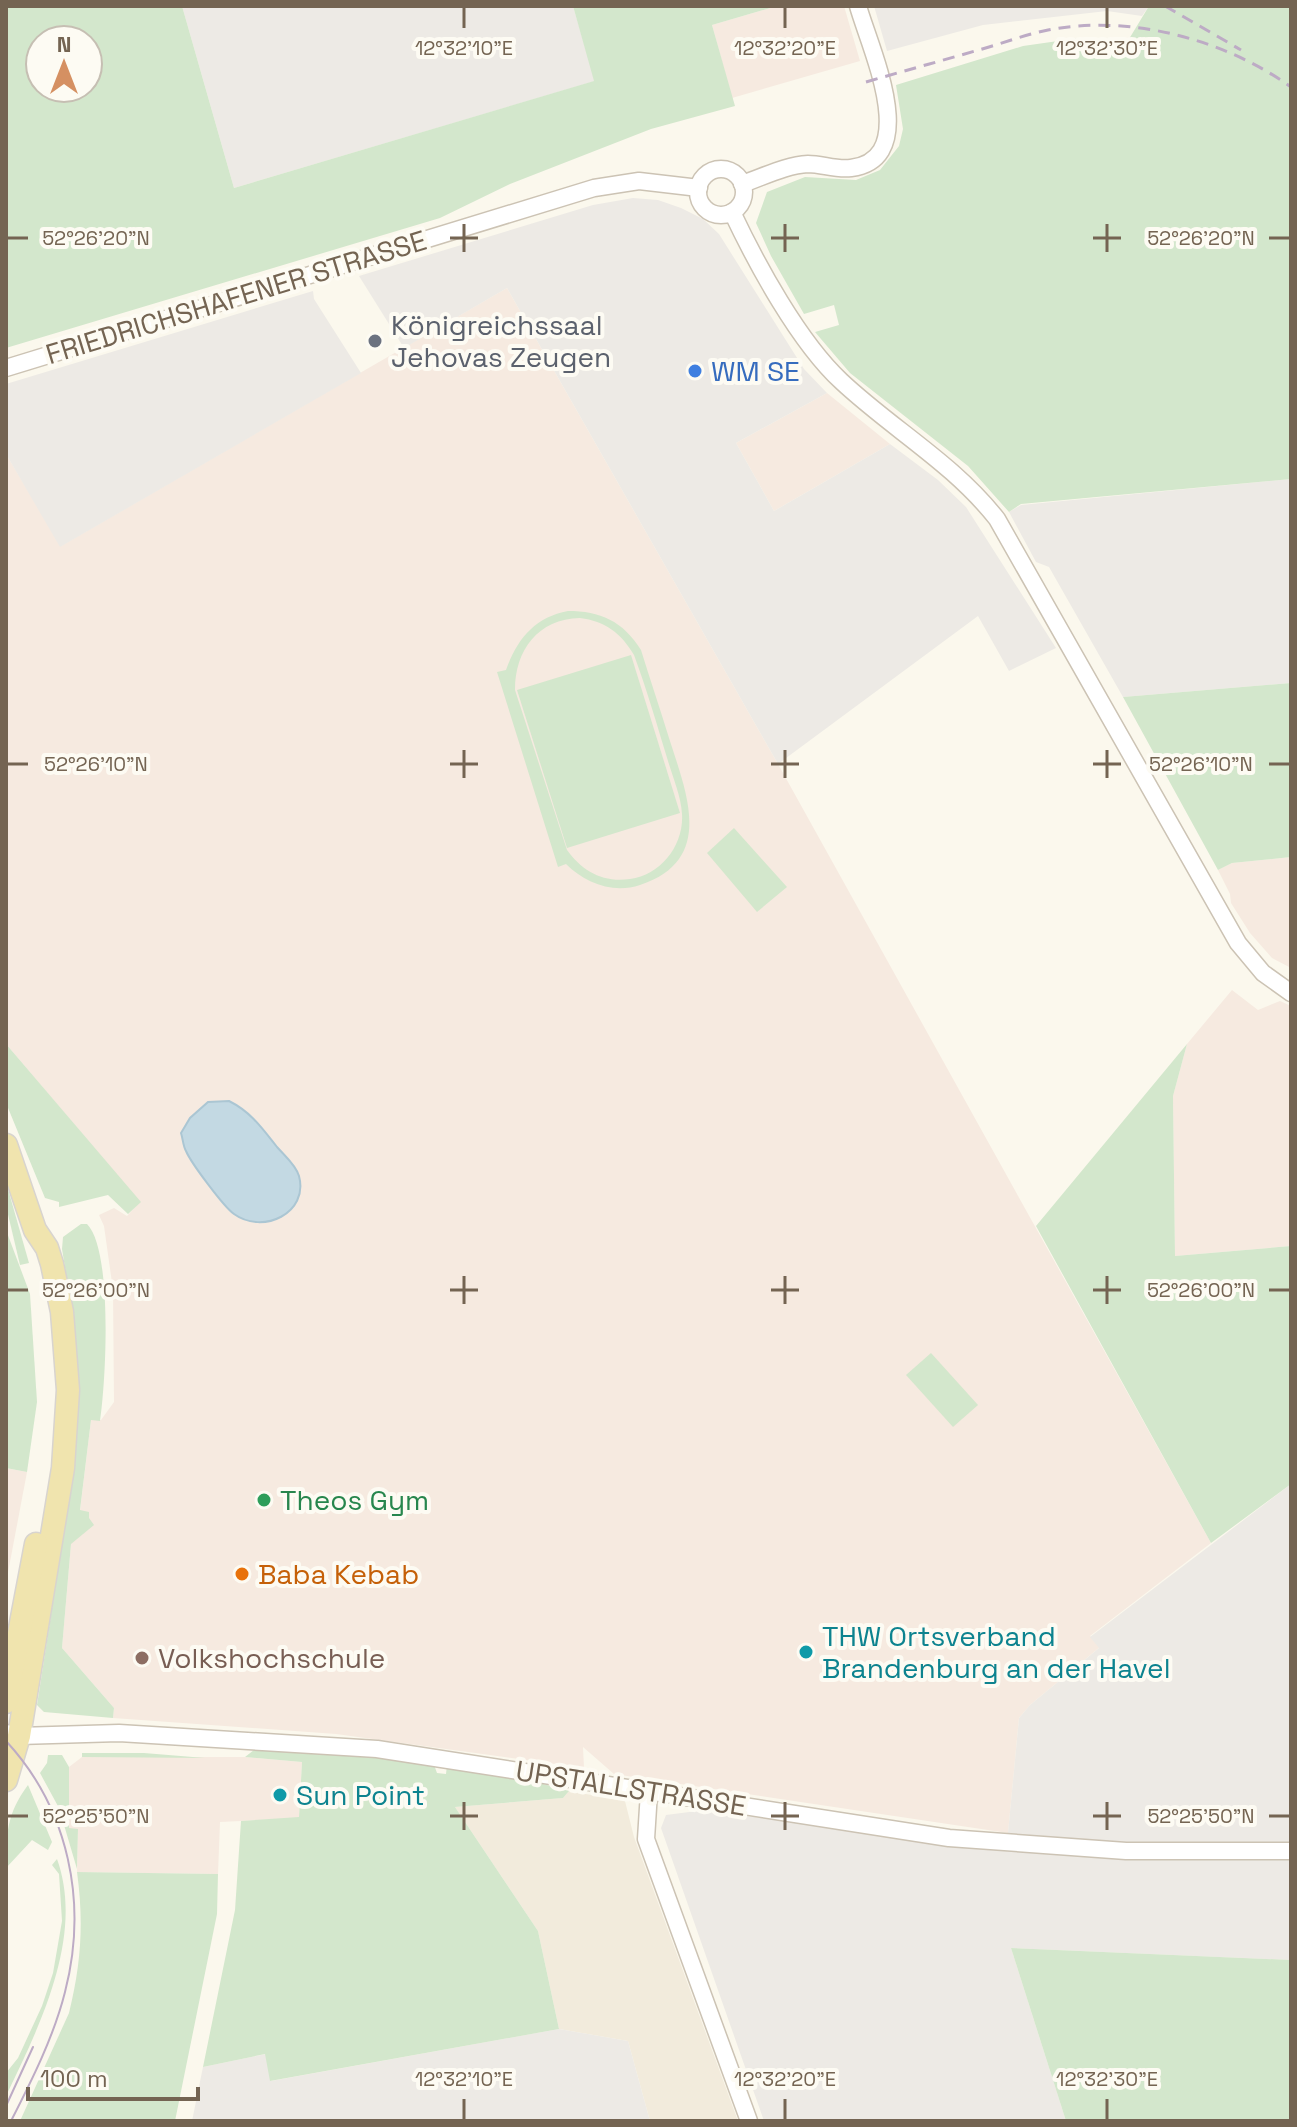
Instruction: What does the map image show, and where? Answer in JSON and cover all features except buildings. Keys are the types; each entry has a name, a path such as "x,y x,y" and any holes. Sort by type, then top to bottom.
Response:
{"main road":[{"path":"6,1145 35,1230 47,1248 62,1312 68,1390 63,1468 10,1737 6,1780"},
{"path":"6,1702 46,1487 53,1402 46,1314 35,1257 35,1230"}],"street":[{"path":"742,184 802,165 853,168 873,159 882,150 889,133 889,114 858,6"},
{"path":"719,170 733,173 742,184 743,200 732,212 720,215 708,211 700,201 699,188 706,176 719,170"},
{"name":"FRIEDRICHSHAFENER STRASSE","path":"6,368 582,191 639,181 699,188"},
{"path":"732,212 772,285 818,358 865,403 951,470 997,519 1238,943 1263,973 1291,993"},
{"name":"UPSTALLSTRASSE","path":"10,1737 119,1733 350,1746 455,1759 949,1838 1126,1851 1291,1851"},
{"path":"649,1792 646,1839 749,2121"}],"shaded area":[{"path":"182,6 573,6 595,81 234,188"},
{"path":"777,6 844,6 860,61 732,98 712,25"},
{"path":"874,6 1149,6 1142,16 1107,11 983,25 887,51"},
{"path":"633,198 658,200 681,208 703,219 719,234 804,369 827,393 736,443 774,511 890,444 938,480 966,507 1056,648 1009,671 978,616 778,764 507,288 404,348 359,276 593,205"},
{"path":"507,288 778,764 1211,1543 1090,1636 1100,1647 1030,1705 1019,1718 1008,1833 614,1774 583,1747 584,1768 336,1734 113,1718 114,1708 62,1648 71,1544 80,1511 91,1420 101,1420 114,1402 113,1290 104,1226 99,1215 114,1208 127,1216 140,1202 6,1044 6,454 61,546"},
{"path":"313,291 314,299 361,373 60,547 6,454 6,384"},
{"path":"827,393 890,444 774,511 736,443"},
{"path":"1291,479 1291,683 1123,697 1049,567 1036,562 1009,512 1021,505"},
{"path":"1291,857 1291,968 1272,958 1250,933 1231,903 1218,870 1232,863"},
{"path":"1232,990 1258,1010 1280,1001 1291,1006 1291,1246 1175,1256 1173,1096 1187,1044"},
{"path":"6,1468 27,1472 6,1583"},
{"path":"1291,1484 1291,1960 1011,1948 1066,2121 764,2121 661,1828 666,1815 697,1811 1007,1843 1019,1718 1030,1705 1099,1648 1090,1637"},
{"path":"82,1757 245,1757 302,1762 299,1818 220,1822 218,1874 77,1872 78,1829 69,1829 69,1767"},
{"path":"569,1791 625,1801 634,1837 738,2121 650,2121 628,2041 559,2029 538,1931 455,1807 563,1798"},
{"path":"559,2029 628,2041 650,2121 192,2121 203,2067 266,2054 271,2081"}],"green space":[{"path":"6,6 182,6 234,188 594,81 573,6 777,6 712,25 735,106 651,129 510,184 440,218 6,348"},
{"path":"1149,6 1291,6 1291,479 1021,504 1009,512 968,466 850,373 815,332 839,325 834,305 804,314 756,223 767,192 805,177 856,180 880,170 899,146 903,129 896,85 1023,46 1079,38 1129,39"},
{"path":"568,611 600,616 618,625 634,640 641,650 676,759 687,802 687,842 679,859 664,874 640,885 620,888 600,885 582,877 566,864 558,867 497,672 506,670 529,631 556,614","holes":["580,618 612,629 634,655 681,807 682,826 668,857 651,872 630,879 611,879 594,874 579,864 567,850 515,690 519,662 532,639 552,624"]},
{"path":"631,655 680,813 567,848 517,690"},
{"path":"1291,683 1291,857 1232,863 1218,870 1123,697"},
{"path":"734,828 787,887 757,912 707,853"},
{"path":"6,1044 141,1202 128,1214 108,1195 59,1207 59,1202 45,1198 6,1103"},
{"path":"1187,1044 1173,1096 1175,1256 1291,1246 1291,1484 1211,1543 1036,1226"},
{"path":"6,1182 29,1263 20,1265 6,1206"},
{"path":"81,1224 87,1224 95,1238 101,1260 106,1318 104,1377 100,1421 91,1420 80,1510 89,1512 94,1525 71,1544 62,1648 114,1708 113,1718 44,1712 37,1705 76,1454 76,1335 62,1249 63,1237"},
{"path":"6,1230 30,1294 37,1402 27,1472 6,1468"},
{"path":"931,1353 978,1405 953,1427 906,1375"},
{"path":"254,1750 433,1762 437,1773 446,1774 447,1765 513,1776 569,1791 563,1798 455,1807 538,1931 559,2029 270,2081 265,2054 203,2067 235,1910 241,1821 299,1817 302,1762 245,1757"},
{"path":"82,1753 144,1753 205,1758 82,1757"},
{"path":"48,1755 62,1755 69,1767 69,1828 78,1829 77,1869 59,1808 40,1773"},
{"path":"28,1785 52,1842 48,1850 32,1840 6,1868 9,1824"},
{"path":"57,1859 64,1889 62,1950 44,2011 6,2096 6,2073 18,2058 53,1973 62,1921 59,1874 52,1865"},
{"path":"77,1872 218,1874 217,1914 175,2121 20,2121 69,2013 80,1943"},
{"path":"1011,1948 1291,1960 1291,2121 1066,2121"}],"water":[{"path":"229,1101 256,1121 293,1164 299,1176 297,1200 281,1217 258,1222 234,1214 208,1184 185,1149 181,1133 190,1118 208,1102"}],"tram line":[{"path":"6,1741 45,1796 58,1827 68,1859 74,1925 72,1958 55,2025 11,2121"},
{"path":"6,2106 33,2047"}],"railway":[{"path":"1165,6 1241,50"},
{"path":"866,82 1041,32 1111,25 1175,34 1206,44 1265,70 1291,87"}],"place":[{"name":"Königreichssaal Jehovas Zeugen","path":"375,341"},
{"name":"WM SE","path":"695,371"},
{"name":"Theos Gym","path":"264,1500"},
{"name":"Baba Kebab","path":"242,1574"},
{"name":"THW Ortsverband Brandenburg an der Havel","path":"806,1652"},
{"name":"Volkshochschule","path":"142,1658"},
{"name":"Sun Point","path":"280,1795"}]}
